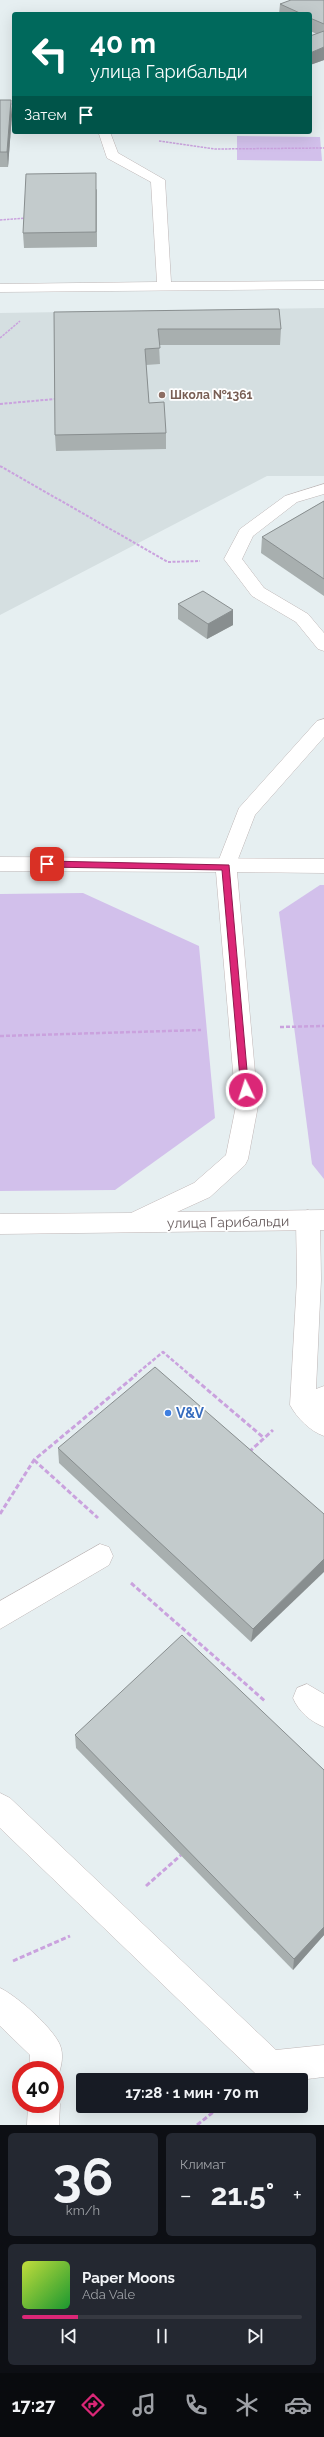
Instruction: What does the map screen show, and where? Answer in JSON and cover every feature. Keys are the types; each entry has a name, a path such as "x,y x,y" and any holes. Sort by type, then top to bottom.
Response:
{"street":[{"path":"106,134 112,155 158,180 164,287"},
{"path":"0,288 324,285"},
{"path":"324,489 291,499 285,503 246,533 233,559 258,592 302,618 324,645"},
{"path":"226,867 246,813 324,725"},
{"path":"0,864 226,867 324,866"},
{"name":"улица Гарибальди","path":"132,1223 202,1190 237,1159 247,1106 226,867"},
{"path":"316,1220 309,1279 313,1401 324,1425"},
{"name":"улица Гарибальди","path":"0,1224 316,1220"},
{"path":"0,1616 100,1556"},
{"path":"0,1808 112,1917 270,2066 324,2061"},
{"path":"0,2004 46,2049 45,2061"},
{"path":"43,2125 44,2113"}],"path":[{"path":"7,104 12,104"},
{"path":"106,134 215,149 324,148"},
{"path":"0,220 26,218"},
{"path":"0,338 23,318"},
{"path":"0,404 55,399"},
{"path":"0,466 135,545 168,562 233,559"},
{"path":"274,1027 324,1026"},
{"path":"0,1036 204,1030"},
{"path":"0,1514 34,1460 163,1352 264,1438 248,1453"},
{"path":"34,1460 102,1522"},
{"path":"100,1556 285,1718 316,1706"},
{"path":"7,1964 112,1917"},
{"path":"197,2125 212,2113"}],"shaded area":[{"path":"237,136 320,137 322,161 237,160"},
{"name":"Школа №1361","path":"324,308 324,476 267,476 0,615 0,313"},
{"path":"320,885 324,885 324,1179 312,1164 279,912"},
{"path":"83,893 199,946 215,1118 115,1190 0,1191 0,894"}],"building":[{"path":"291,0 324,0 324,24 312,19 312,12 298,12 280,4"},
{"path":"324,31 324,47 312,52 312,35"},
{"path":"0,100 11,100 7,152 0,152"},
{"path":"96,173 96,232 23,233 26,174"},
{"path":"279,309 281,329 158,329 160,348 145,349 149,403 164,402 166,433 55,435 54,312"},
{"path":"324,501 324,579 262,537"},
{"path":"203,591 233,610 208,624 178,604"},
{"path":"155,1367 324,1514 324,1559 253,1629 58,1448"},
{"path":"182,1635 324,1770 324,1927 294,1959 75,1735"}],"place":[{"name":"Школа №1361","path":"162,395"},
{"name":"V&V","path":"168,1413"}],"route":[{"path":"47,864 226,867 234,964 242,1028 246,1090"}]}
